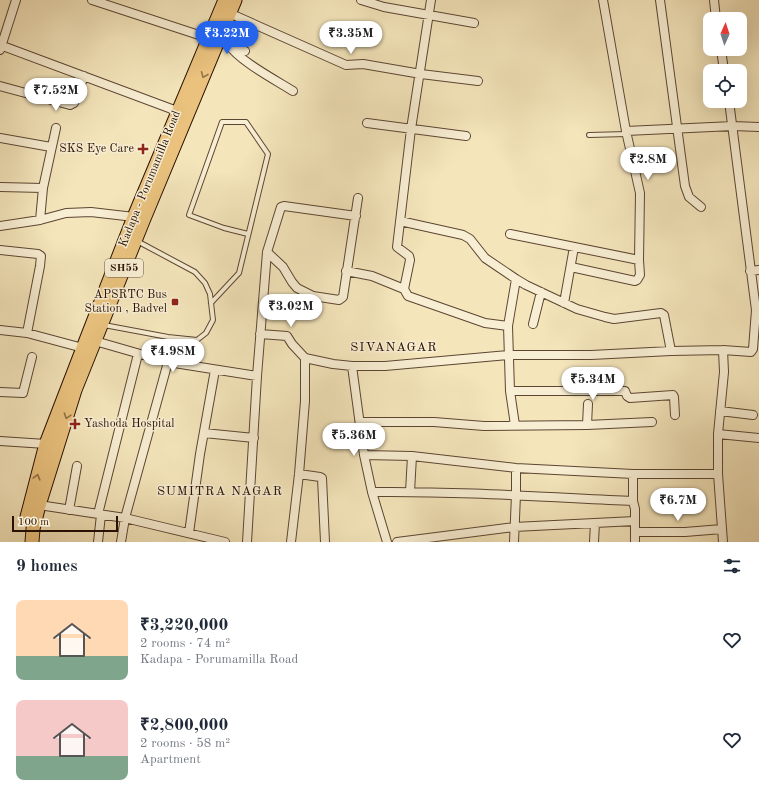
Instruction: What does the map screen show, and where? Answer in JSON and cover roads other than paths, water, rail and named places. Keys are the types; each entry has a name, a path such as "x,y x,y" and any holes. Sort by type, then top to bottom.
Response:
{"main road":[{"name":"Kadapa - Porumamilla Road","path":"23,542 28,511 46,444 134,217 178,111 219,40 225,0"},
{"name":"SH55","path":"32,542 33,529 39,505 75,390 135,240 235,0"}],"street":[{"path":"16,0 0,47 178,111"},
{"path":"92,0 219,40 245,51"},
{"path":"360,0 428,16 474,23"},
{"path":"404,289 410,260 409,256 397,247 411,129 431,0"},
{"path":"571,267 635,281 640,275 640,193 626,132 603,0"},
{"path":"660,0 685,186 690,197 701,207"},
{"path":"714,0 715,12"},
{"path":"229,13 346,65 363,64 420,74 478,81"},
{"path":"219,40 235,53 293,91"},
{"path":"0,86 70,105 74,103 84,76"},
{"path":"260,334 287,336 305,358 333,364 352,366 385,366 508,355 591,355 723,350 751,352 753,349 756,310 730,108"},
{"path":"367,123 466,136"},
{"path":"626,132 732,126 759,127"},
{"path":"40,220 43,188 56,128"},
{"path":"0,138 51,147"},
{"path":"0,187 43,188"},
{"path":"267,252 283,267 297,288 313,296 339,300 343,298 358,198"},
{"path":"247,542 257,376 267,252 281,207 284,206 356,216"},
{"path":"0,226 40,220 66,213 91,212 134,217"},
{"path":"400,221 463,235 470,239 485,258 516,279 577,309 614,318 661,313 664,315 671,351"},
{"path":"510,234 639,260"},
{"path":"564,303 574,247"},
{"path":"0,250 38,254 41,256 27,333"},
{"path":"750,271 759,270"},
{"path":"346,271 372,276 404,289 408,296 485,323 508,326"},
{"path":"515,425 510,391 508,326 516,279"},
{"path":"533,324 541,292"},
{"path":"0,330 27,333 83,348"},
{"path":"95,341 168,362 257,376"},
{"path":"723,350 724,372 718,434 718,474 723,542"},
{"path":"98,542 100,514 138,354"},
{"path":"0,392 22,393 32,357"},
{"path":"291,542 299,474 305,401 305,358"},
{"path":"121,542 125,518 168,362"},
{"path":"352,366 364,455 372,492 387,542"},
{"path":"189,533 215,370"},
{"path":"510,391 626,391 627,396 630,398 673,395 675,415"},
{"path":"587,425 588,404"},
{"path":"720,411 753,415"},
{"path":"360,422 434,422 470,425 587,425 652,422"},
{"path":"204,434 254,438"},
{"path":"718,434 759,438"},
{"path":"0,441 46,444"},
{"path":"364,455 412,456 516,468 633,474 718,474"},
{"path":"410,492 412,456"},
{"path":"69,510 77,466"},
{"path":"514,542 516,468"},
{"path":"299,474 322,478 325,542"},
{"path":"633,474 635,542"},
{"path":"372,492 516,495 634,501"},
{"path":"39,505 125,518 226,542"},
{"path":"397,542 514,527 635,522"},
{"path":"594,542 595,523"},
{"path":"635,532 722,530"}],"lane":[{"path":"211,303 239,273 268,154 246,122 222,122 189,215 224,228 248,234"},
{"path":"589,134 626,132"},
{"path":"102,324 168,337 197,340 206,333 213,320 210,294 205,283 195,272 135,240"}],"place":[{"name":"SKS Eye Care","path":"143,149"},
{"name":"APSRTC Bus Station , Badvel","path":"175,302"},
{"name":"Yashoda Hospital","path":"75,424"}],"district":[{"name":"SIVANAGAR","path":"394,347"},
{"name":"SUMITRA NAGAR","path":"220,491"}]}
